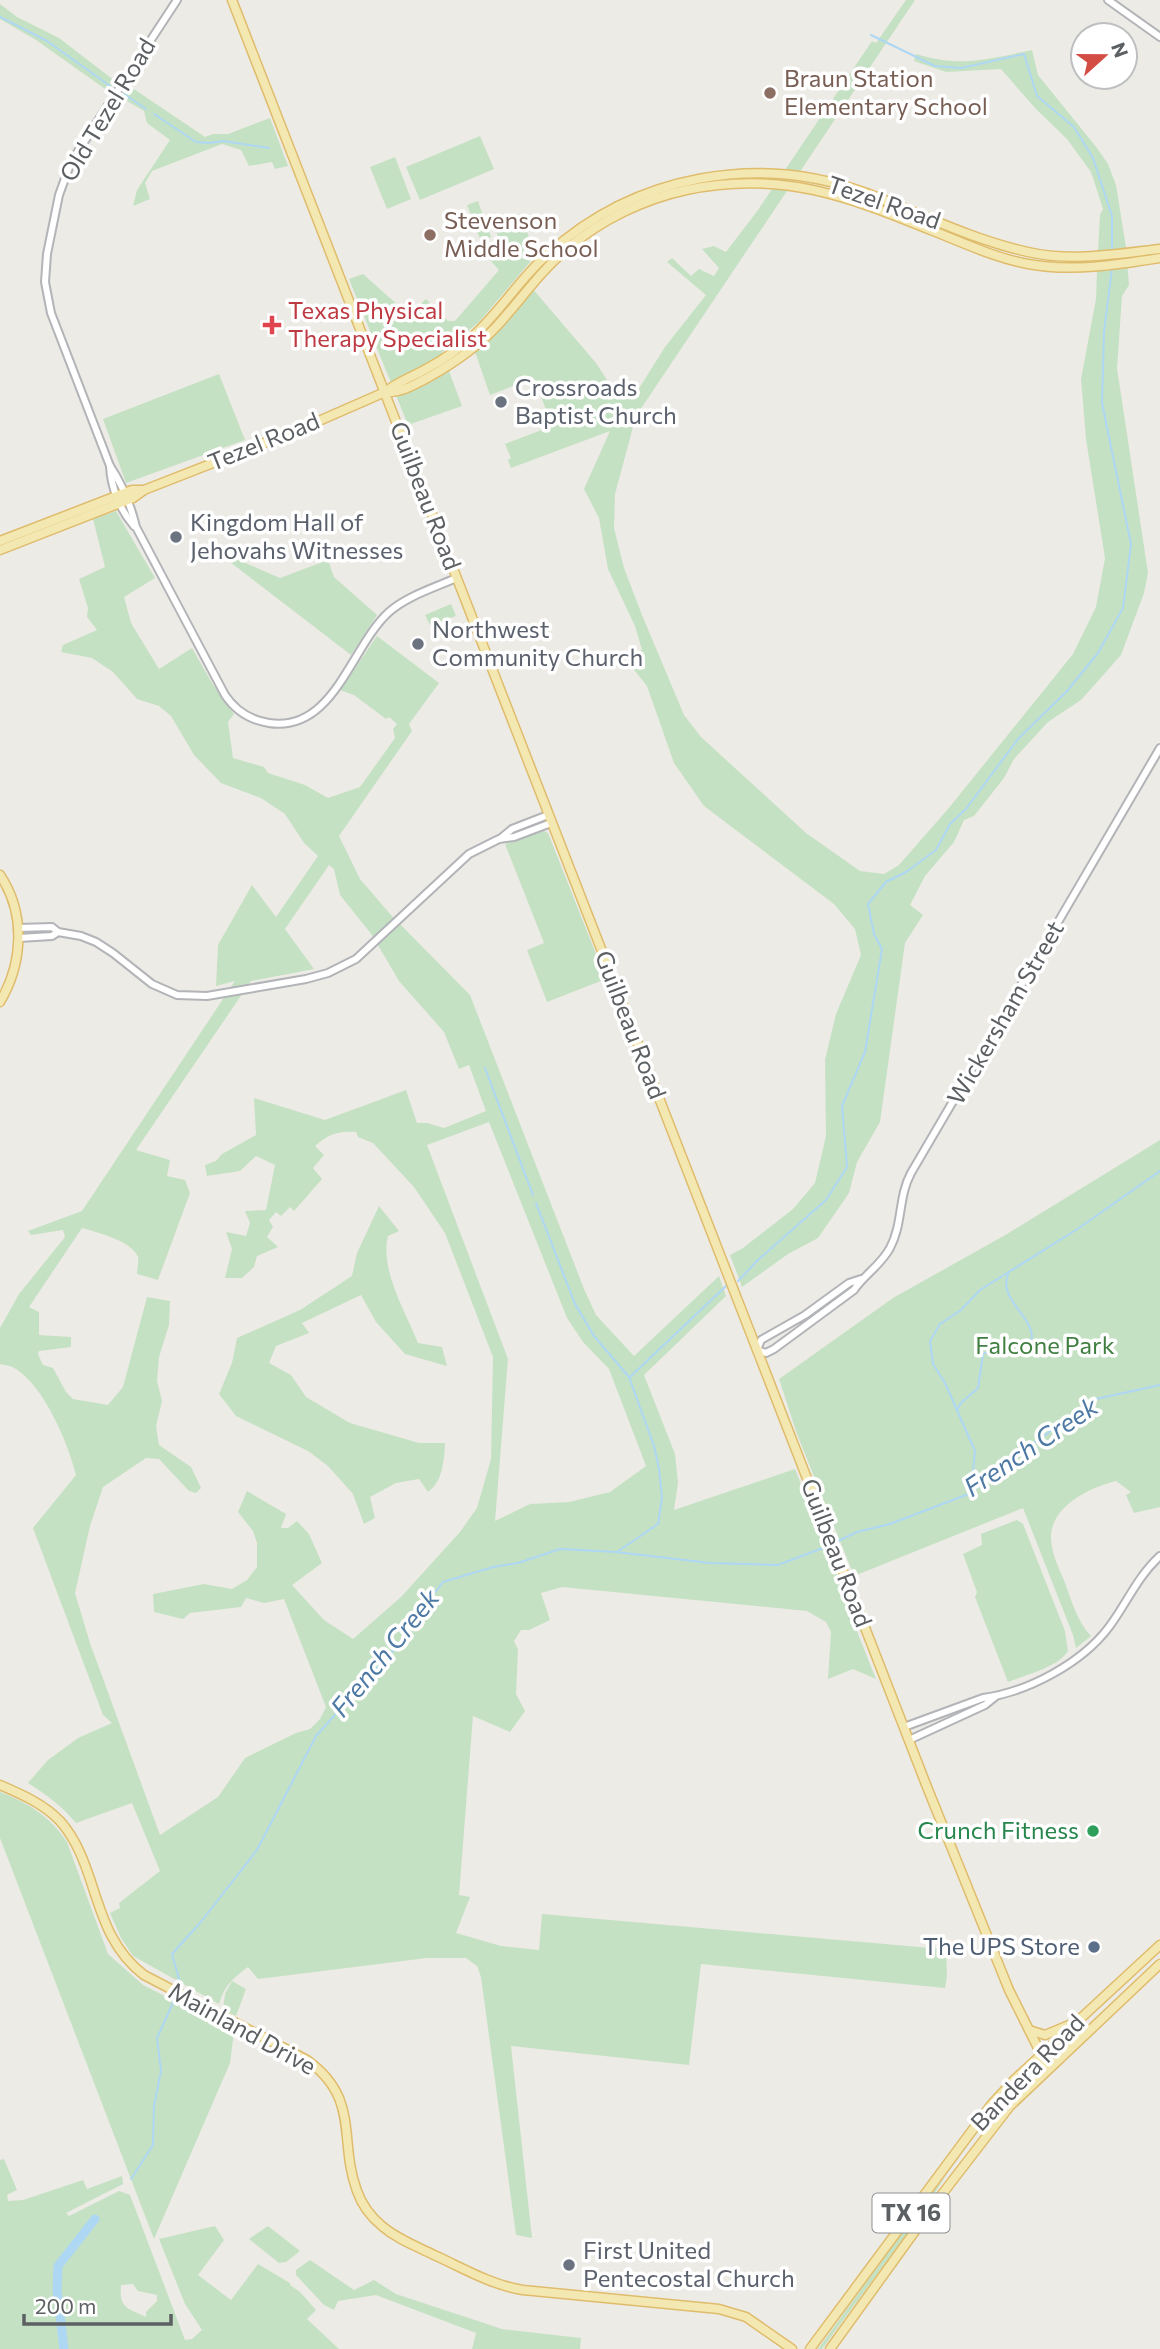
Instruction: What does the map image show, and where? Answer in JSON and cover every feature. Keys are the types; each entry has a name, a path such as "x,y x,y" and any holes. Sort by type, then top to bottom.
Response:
{"main road":[{"name":"Guilbeau Road","path":"232,0 909,1740 1009,1990 1051,2065"},
{"name":"Tezel Road","path":"0,550 122,498 132,490 144,490 384,393 444,358 472,338 493,317 536,264 578,229 618,204 649,191 698,179 759,173 812,178 854,189 1028,252 1074,256 1160,249"},
{"name":"Tezel Road","path":"384,393 397,393 422,381 480,343 536,278 568,248 589,233 622,213 682,191 741,183 772,183 822,191 884,211 988,253 1028,264 1074,267 1160,258"},
{"name":"Tezel Road","path":"0,541 122,498"},
{"path":"0,875 10,892 19,938 14,973 0,1002"},
{"name":"Mainland Drive","path":"0,1785 44,1807 65,1827 75,1843 114,1943 129,1964 157,1982 307,2060 327,2078 344,2111 357,2190 370,2214 392,2234 501,2286 524,2291 719,2309 746,2317 792,2349"},
{"name":"Bandera Road","path":"810,2349 991,2105 1042,2051 1160,1945"},
{"name":"Bandera Road","path":"830,2349 977,2147 1010,2106 1160,1964"},
{"path":"1030,2030 1039,2034 1051,2034 1083,2016"}],"street":[{"name":"Old Tezel Road","path":"177,0 71,162 58,195 47,254 46,282 51,313 110,466 117,477 122,498 225,695 243,713 267,723 293,722 317,711 388,612 409,599 456,578"},
{"path":"1108,0 1160,37"},
{"name":"Wickersham Street","path":"861,1279 849,1283 805,1315 761,1340 757,1350 766,1353 774,1349 854,1290 890,1248 899,1224 906,1183 1160,748"},
{"path":"18,928 52,927 58,932 96,942 152,984 177,995 207,996 314,977 356,958 461,860 499,839 514,837 550,819"},
{"path":"19,938 51,936 58,932"},
{"path":"904,1727 996,1696 1057,1671 1090,1648 1110,1626 1142,1575 1160,1556"},
{"path":"909,1740 985,1705 996,1696"}],"green space":[{"path":"906,0 915,0 636,416 615,494 614,528 624,568 684,715 701,737 806,833 860,871 884,874 899,865 948,809 1073,654 1096,607 1105,558 1086,439 1081,379 1096,299 1097,270 1109,268 1098,250 1100,215 1103,209 1091,172 1067,139 1001,69 946,72 914,61 916,54 946,61 974,61 1032,50 1038,75 1108,164 1116,185 1129,285 1122,296 1117,368 1148,573 1144,593 1121,655 1081,700 1048,722 1014,759 1004,778 974,816 964,820 954,842 925,876 910,905 923,915 905,943 880,1122 857,1162 849,1193 818,1238 788,1254 742,1287 730,1255 793,1209 815,1183 826,1136 825,1060 836,1014 861,955 855,929 834,904 704,806 674,763 647,686 623,656 642,650 635,626 608,569 599,518 584,489 610,431 511,468 508,460 511,458 505,444 552,426 534,378 490,395 475,352 510,319 532,288 596,363 619,398 638,390 665,347 706,295 667,262 672,258 691,276 699,269 714,276 719,268 702,249 714,246 726,252 758,210 872,41 876,43"},
{"path":"0,4 17,17 59,38 115,81 108,91 36,40 0,19"},
{"path":"128,85 205,137 228,134 270,118 288,166 275,169 272,162 249,166 241,150 222,144 152,171 145,183 150,199 133,206 137,190 170,140 147,123 144,111 120,97"},
{"path":"480,136 494,169 420,200 406,167"},
{"path":"395,157 411,199 387,209 370,167"},
{"path":"478,201 484,219 474,223 467,205"},
{"path":"520,214 536,255 479,322 442,352 462,406 408,425 349,279 363,274 409,315 426,299 448,321 455,321 499,270 479,248 499,240 494,224"},
{"path":"485,220 491,237 481,241 474,224"},
{"path":"219,374 245,440 126,483 103,419"},
{"path":"116,511 155,578 124,597 131,623 159,669 192,648 234,714 228,722 233,758 264,767 268,773 305,785 328,798 360,787 395,738 393,729 397,724 354,695 340,690 377,636 439,683 409,724 412,731 339,836 360,879 391,915 470,995 596,1315 634,1356 719,1276 726,1296 644,1375 675,1454 678,1483 674,1510 795,1469 876,1679 853,1669 828,1679 831,1632 826,1622 807,1611 562,1587 541,1593 550,1620 529,1630 521,1630 514,1641 518,1650 516,1694 525,1711 510,1732 473,1716 459,1895 470,1897 456,1933 501,1946 539,1950 542,1914 942,1949 946,1947 945,1988 701,1964 689,2065 511,2046 532,2238 516,2235 481,1977 477,1966 466,1958 427,1958 258,1979 248,1967 230,1983 219,2004 133,1956 110,1913 120,1908 119,1903 160,1871 132,1803 76,1823 54,1801 28,1783 48,1760 78,1738 112,1723 103,1715 33,1528 76,1475 72,1462 46,1402 27,1378 16,1369 0,1364 0,1328 19,1294 65,1237 63,1230 31,1235 28,1231 82,1211 235,981 216,986 218,945 252,885 276,917 318,856 304,843 285,814 261,798 221,783 194,755 171,716 159,706 137,699 113,672 92,658 61,652 63,645 97,630 87,617 88,608 79,579 105,567 93,519","holes":["329,865 334,869 340,895 372,935 399,981 444,1032 459,1069 469,1065 486,1111 444,1128 417,1123 406,1090 325,1120 254,1098 256,1135 222,1154 216,1161 205,1165 207,1176 240,1171 256,1156 275,1165 266,1210 245,1211 250,1223 246,1236 226,1232 232,1249 225,1278 242,1278 254,1267 257,1256 278,1247 267,1237 273,1227 269,1220 276,1212 281,1216 290,1207 294,1211 322,1179 313,1168 324,1155 315,1146 329,1136 344,1132 356,1132 358,1137 373,1143 414,1187 445,1233 493,1357 491,1459 477,1508 460,1532 401,1597 353,1639 324,1620 292,1585 322,1563 309,1534 297,1521 288,1528 281,1528 286,1514 247,1491 238,1512 253,1531 257,1543 257,1567 247,1580 232,1589 204,1584 153,1594 154,1612 183,1619 190,1613 241,1607 246,1598 264,1603 284,1599 326,1707 320,1719 310,1729 245,1758 218,1797 160,1835 90,1643 75,1593 90,1526 103,1487 146,1458 159,1459 189,1491 196,1493 201,1488 191,1467 159,1445 156,1426 162,1401 157,1381 159,1357 169,1325 170,1301 147,1297 123,1387 108,1405 73,1399 53,1368 43,1365 39,1351 71,1347 71,1337 39,1335 39,1312 29,1307 82,1228 129,1246 138,1257 137,1274 158,1280 190,1193 185,1180 167,1176 170,1160 136,1150 251,981 314,969 285,929","489,1122 567,1318 583,1342 609,1369 646,1466 610,1492 569,1502 530,1504 495,1521 508,1359 427,1145"]},
{"path":"213,549 280,578 328,560 334,577 377,615 351,655"},
{"path":"451,604 456,616 430,625 425,615"},
{"path":"544,831 548,833 606,979 547,1002 527,950 544,943 505,844"},
{"name":"Falcone Park","path":"1160,1140 1160,1507 1134,1513 1126,1495 1131,1492 1116,1481 1084,1493 1065,1507 1053,1526 1051,1537 1054,1555 1073,1604 1091,1636 1076,1648 1023,1508 854,1576 797,1434 779,1379 893,1298 1007,1234"},
{"path":"379,1206 399,1231 388,1236 386,1249 387,1263 401,1304 418,1343 442,1347 447,1366 405,1354 376,1322 361,1295 302,1323 309,1333 276,1346 269,1363 291,1375 306,1397 350,1423 419,1443 445,1443 442,1470 437,1482 428,1492 419,1479 396,1483 370,1497 375,1518 364,1524 353,1494 328,1466 308,1451 236,1416 219,1394 232,1363 237,1338 300,1310 352,1276 357,1253"},
{"path":"1017,1520 1023,1524 1065,1631 1068,1651 1057,1662 1008,1682 975,1597 977,1592 963,1554 982,1545 981,1534"},
{"path":"0,1792 38,1811 67,1842 108,1954 143,1985 234,2031 230,2063 154,2239 0,1838"},
{"path":"232,1981 246,1989 236,2016 223,2010 225,1994"},
{"path":"1037,2064 1039,2066 974,2137 923,2212 822,2349 818,2349 983,2121"},
{"path":"4,2159 17,2190 7,2195 8,2201 23,2200 83,2180 87,2189 122,2176 123,2184 66,2213 69,2216 119,2191 130,2195 185,2340 192,2339 202,2330 185,2304 159,2239 215,2226 224,2240 198,2275 231,2300 258,2264 300,2292 316,2310 307,2319 339,2349 0,2349 0,2160","holes":["133,2284 138,2291 157,2295 157,2301 146,2312 146,2317 129,2309 121,2298 121,2285"]},
{"path":"268,2226 300,2251 286,2262 279,2263 249,2239"},
{"path":"310,2260 354,2290 374,2280 396,2294 502,2329 581,2338 580,2349 472,2349 476,2333 376,2295 338,2301 334,2310 324,2305 296,2275 296,2270"}],"waterway":[{"path":"0,17 47,41 110,86"},
{"path":"871,35 935,66 961,68 1024,54 1037,96 1074,127 1093,158 1112,216 1112,250"},
{"path":"124,94 146,109"},
{"path":"154,114 196,142 223,141 269,148"},
{"path":"738,1281 826,1200 847,1167 842,1106 865,1052 882,949 874,934 868,904 886,882 906,872 936,850 950,824 966,809 1018,739 1067,691 1098,653 1123,608 1131,544 1102,403 1104,332 1112,268"},
{"path":"485,1068 533,1195"},
{"path":"971,1493 975,1451 945,1383 933,1364 930,1341 940,1324 961,1310 980,1290 1079,1228 1160,1171"},
{"path":"536,1203 575,1304 594,1336 629,1377 654,1446 662,1498 658,1524 617,1552"},
{"path":"957,1410 978,1388 983,1354 996,1350 1014,1351 1026,1345 1032,1338 1031,1329 1008,1292 1008,1274"},
{"path":"630,1377 726,1286"},
{"name":"French Creek","path":"836,1542 857,1532 890,1524 971,1493 1004,1464 1096,1399 1160,1385"},
{"name":"French Creek","path":"179,1989 181,1986 172,1954 257,1850 316,1736 407,1635 412,1622 443,1582 560,1549 616,1552 710,1563 778,1565 831,1545"},
{"name":"French Creek","path":"131,2179 153,2145 154,2106 161,2071 157,2038 177,1994"},
{"name":"French Creek","path":"64,2349 57,2290 58,2266 95,2219"}],"place":[{"name":"Braun Station Elementary School","path":"770,93"},
{"name":"Stevenson Middle School","path":"430,235"},
{"name":"Texas Physical Therapy Specialist","path":"272,325"},
{"name":"Crossroads Baptist Church","path":"501,402"},
{"name":"Kingdom Hall of Jehovahs Witnesses","path":"176,537"},
{"name":"Northwest Community Church","path":"418,644"},
{"name":"Crunch Fitness","path":"1093,1831"},
{"name":"The UPS Store","path":"1094,1947"},
{"name":"First United Pentecostal Church","path":"569,2265"}]}
